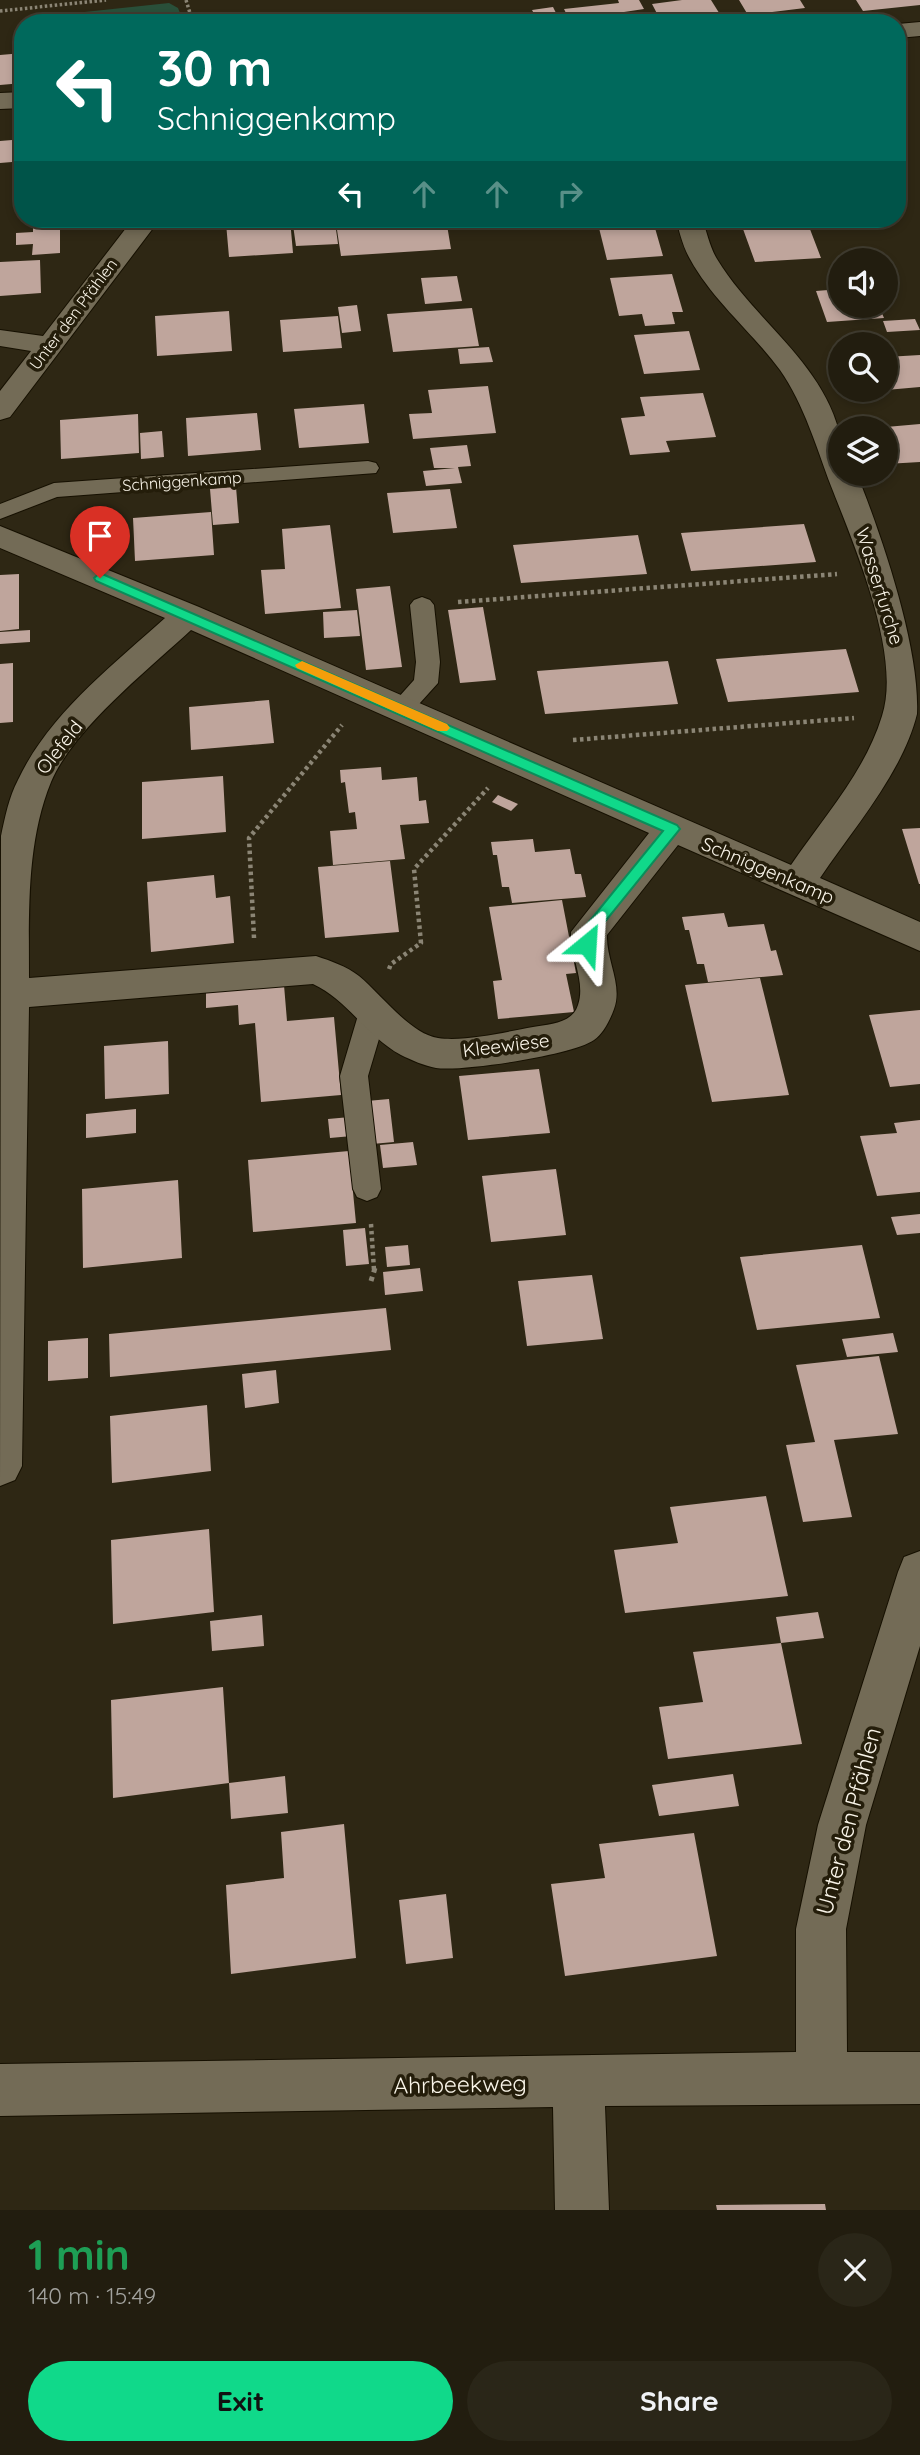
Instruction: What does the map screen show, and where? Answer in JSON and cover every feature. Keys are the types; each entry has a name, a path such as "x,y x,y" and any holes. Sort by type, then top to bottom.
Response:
{"street":[{"name":"Unter den Pfählen","path":"0,411 140,228"},
{"path":"692,228 702,257 734,301 790,364 808,391 828,439"},
{"path":"0,338 48,345"},
{"name":"Wasserfurche","path":"798,882 878,764 900,714 904,688 900,648 846,486"},
{"name":"Schniggenkamp","path":"0,536 188,615 401,708 514,761 920,937"},
{"name":"Olefeld","path":"0,1466 15,869 22,818 34,780 54,747 188,615"},
{"name":"Kleewiese","path":"11,994 316,970 335,975 373,1012 414,1045 436,1053 559,1039 580,1031 592,1017 599,999 587,944 589,932 672,829"},
{"name":"Unter den Pfählen","path":"822,2077 821,1928 842,1825 920,1572"},
{"name":"Ahrbeekweg","path":"0,2091 822,2077 920,2078"},
{"path":"578,2082 582,2210"}],"lane":[{"name":"Schniggenkamp","path":"0,512 54,490 368,468"},
{"path":"401,708 426,683 428,662 422,605"},
{"path":"368,1189 354,1076 373,1012"}],"path":[{"path":"0,11 106,0"},
{"path":"422,605 876,571"},
{"path":"256,974 249,838 367,694"},
{"path":"373,1012 391,964 421,943 414,869 514,761 535,744 900,714"},
{"path":"368,1189 376,1265 371,1281"}],"green space":[{"path":"169,3 178,8 180,14 75,14"}],"building":[{"path":"618,0 639,0 644,9 624,12 625,14 566,14 564,9 619,3"},
{"path":"711,0 720,14 657,14 652,4"},
{"path":"739,0 800,0 805,8 756,14 747,14"},
{"path":"856,0 920,0 920,5 863,11"},
{"path":"553,7 556,14 534,14 532,10"},
{"path":"14,54 14,84 0,85 0,55"},
{"path":"12,140 12,162 0,163 0,141"},
{"path":"33,228 93,228 60,230 60,253 32,255 33,244 16,245 16,233 33,232"},
{"path":"226,228 291,228 293,253 229,257"},
{"path":"293,228 336,228 338,244 296,246"},
{"path":"448,228 451,249 341,256 337,230"},
{"path":"599,228 655,228 663,256 607,260"},
{"path":"810,228 821,258 755,262 743,229"},
{"path":"40,260 41,293 0,296 0,262"},
{"path":"672,274 683,312 672,312 675,324 645,326 642,314 619,316 610,278"},
{"path":"457,276 462,301 425,304 421,278"},
{"path":"828,290 828,318 884,318 827,322 816,291"},
{"path":"357,305 361,331 342,333 338,307"},
{"path":"472,308 479,346 393,352 387,314"},
{"path":"229,311 232,351 157,356 155,316"},
{"path":"338,316 342,348 283,352 280,320"},
{"path":"915,319 920,330 887,332 883,321"},
{"path":"689,331 700,370 644,374 634,335"},
{"path":"489,347 493,362 460,364 458,349"},
{"path":"920,355 920,387 898,389 898,356"},
{"path":"488,386 496,433 413,439 409,414 432,413 428,390"},
{"path":"703,393 716,437 666,441 670,452 630,455 621,418 645,416 640,397"},
{"path":"364,404 369,443 299,448 294,409"},
{"path":"257,413 261,450 188,456 186,418"},
{"path":"138,414 139,453 61,459 60,420"},
{"path":"920,424 920,462 898,463 898,426"},
{"path":"162,431 164,457 141,459 140,433"},
{"path":"467,445 471,466 458,467 462,483 426,486 423,471 455,468 434,468 430,448"},
{"path":"236,487 239,523 213,525 210,489"},
{"path":"450,489 457,528 393,533 387,493"},
{"path":"211,512 214,555 135,561 133,518"},
{"path":"804,524 816,562 691,571 681,533"},
{"path":"330,525 341,608 265,614 261,570 285,569 282,529"},
{"path":"638,535 647,574 521,583 513,545"},
{"path":"19,574 19,629 0,631 0,575"},
{"path":"390,586 402,667 366,670 356,589"},
{"path":"483,607 496,680 460,683 448,610"},
{"path":"357,610 360,636 324,638 323,612"},
{"path":"30,630 30,642 0,644 0,632"},
{"path":"846,649 859,692 728,702 716,659"},
{"path":"668,661 678,704 545,714 537,671"},
{"path":"13,663 13,722 0,723 0,664"},
{"path":"269,700 274,743 191,750 189,707"},
{"path":"381,767 382,780 417,777 419,801 426,800 429,823 400,825 405,859 333,865 330,831 357,829 355,812 349,813 345,782 341,783 340,770"},
{"path":"223,776 226,832 142,839 142,782"},
{"path":"498,795 518,804 511,811 492,802"},
{"path":"920,828 920,884 919,884 902,829"},
{"path":"533,839 535,852 570,849 575,874 581,874 586,897 512,903 509,887 502,887 497,855 493,855 491,842"},
{"path":"390,861 399,932 325,938 318,867"},
{"path":"214,875 216,898 230,896 234,943 151,952 147,882"},
{"path":"562,900 576,973 566,974 574,1012 498,1019 493,981 502,980 489,907"},
{"path":"724,913 728,927 764,924 771,951 776,950 783,975 708,982 704,964 697,964 689,930 685,930 682,917"},
{"path":"760,978 789,1095 712,1102 685,985"},
{"path":"284,985 287,1021 334,1017 341,1095 261,1102 255,1023 239,1025 238,1005 206,1008 206,992"},
{"path":"920,1010 920,1084 890,1087 869,1015"},
{"path":"168,1041 169,1094 105,1099 104,1046"},
{"path":"539,1069 550,1133 468,1140 459,1076"},
{"path":"389,1099 394,1142 372,1144 367,1101"},
{"path":"136,1109 136,1133 86,1138 86,1114"},
{"path":"350,1117 352,1136 330,1138 328,1119"},
{"path":"920,1120 920,1192 877,1196 860,1136 897,1133 894,1123"},
{"path":"413,1142 417,1165 383,1168 380,1145"},
{"path":"349,1151 356,1223 253,1232 248,1160"},
{"path":"556,1169 566,1235 491,1242 482,1176"},
{"path":"178,1180 182,1258 83,1268 82,1189"},
{"path":"920,1214 920,1233 897,1235 891,1217"},
{"path":"365,1228 369,1264 346,1266 343,1230"},
{"path":"408,1245 410,1265 387,1267 385,1247"},
{"path":"862,1245 880,1318 757,1330 740,1257"},
{"path":"420,1268 423,1291 385,1295 383,1272"},
{"path":"592,1275 603,1339 527,1346 518,1281"},
{"path":"386,1308 391,1350 110,1377 109,1334"},
{"path":"893,1333 898,1352 847,1357 842,1339"},
{"path":"88,1338 88,1378 48,1381 48,1341"},
{"path":"879,1356 898,1434 834,1440 852,1517 803,1522 786,1445 815,1442 796,1365"},
{"path":"276,1370 279,1403 245,1408 242,1374"},
{"path":"207,1405 211,1471 112,1483 110,1416"},
{"path":"766,1496 788,1596 625,1613 614,1550 678,1543 670,1507"},
{"path":"209,1529 214,1612 113,1624 111,1540"},
{"path":"818,1612 824,1638 781,1643 776,1617"},
{"path":"262,1615 264,1646 212,1651 210,1621"},
{"path":"781,1643 802,1744 668,1759 659,1707 703,1702 693,1652"},
{"path":"223,1687 229,1783 113,1798 111,1700"},
{"path":"733,1774 739,1806 659,1816 652,1785"},
{"path":"285,1776 288,1813 231,1819 229,1783"},
{"path":"344,1824 356,1958 231,1974 226,1885 284,1878 281,1832"},
{"path":"694,1833 717,1956 565,1976 551,1884 605,1878 599,1844"},
{"path":"446,1894 453,1958 406,1964 399,1900"},
{"path":"825,2204 826,2210 717,2210 716,2205"}],"slow traffic":[{"path":"302,665 443,728"}],"route":[{"path":"100,578 672,829 589,932 587,944"}]}
